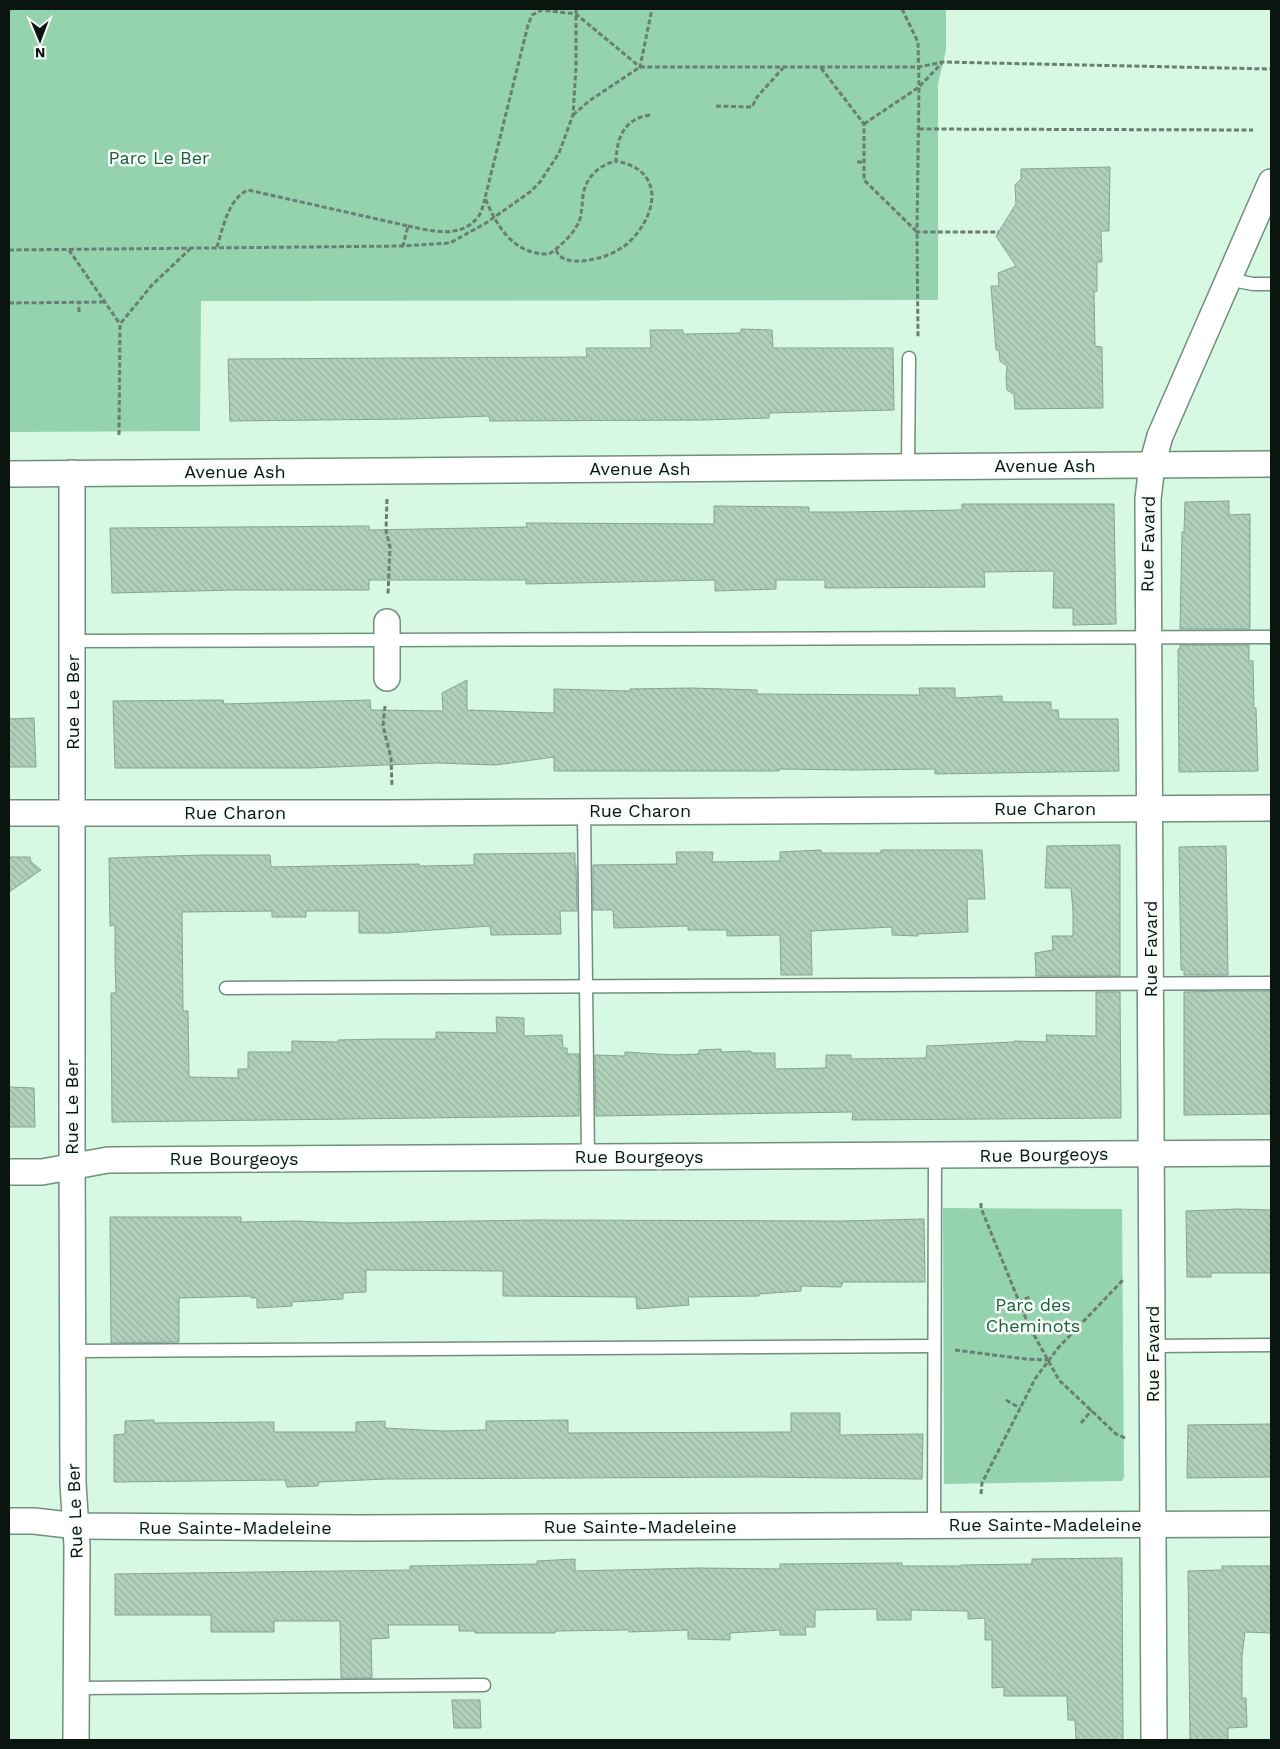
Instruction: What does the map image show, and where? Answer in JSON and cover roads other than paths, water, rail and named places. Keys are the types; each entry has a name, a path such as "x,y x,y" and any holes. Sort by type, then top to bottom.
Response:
{"street":[{"name":"Rue Favard","path":"1154,1740 1148,499 1152,465 1160,436 1271,182"},
{"name":"Avenue Ash","path":"9,474 1271,464"},
{"name":"Rue Le Ber","path":"72,473 72,1167 73,1483 77,1526 76,1740"},
{"path":"387,631 387,678"},
{"name":"Rue Charon","path":"9,813 1271,808"},
{"name":"Rue Bourgeoys","path":"9,1172 42,1172 108,1160 1271,1153"},
{"name":"Rue Sainte-Madeleine","path":"9,1521 34,1520 77,1526 369,1528 1271,1524"}],"lane":[{"path":"1228,279 1247,284 1271,284"},
{"path":"908,467 909,358"},
{"path":"73,641 387,631 1148,637 1271,636"},
{"path":"584,812 588,1157"},
{"path":"226,988 1271,983"},
{"path":"934,1156 934,1525"},
{"path":"1152,1346 1271,1345"},
{"path":"73,1351 934,1346"},
{"path":"77,1688 484,1685"}],"park label":[{"name":"Parc Le Ber","path":"159,158"},
{"name":"Parc des Cheminots","path":"1033,1315"}]}
